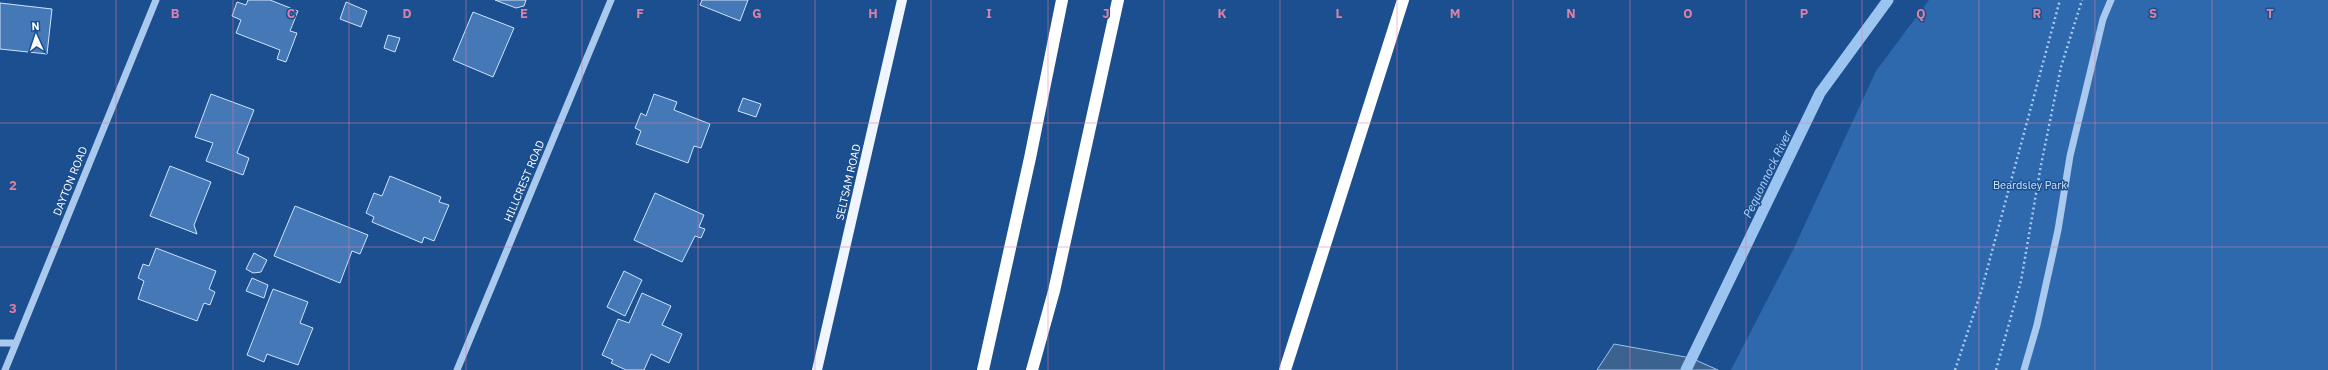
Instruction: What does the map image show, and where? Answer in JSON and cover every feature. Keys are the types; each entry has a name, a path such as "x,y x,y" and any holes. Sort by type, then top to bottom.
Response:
{"highway":[{"path":"983,370 1027,174 1062,0"},
{"path":"1032,370 1054,291 1118,0"},
{"path":"1284,370 1401,3"}],"main road":[{"name":"SELTSAM ROAD","path":"817,370 902,0"}],"street":[{"name":"DAYTON ROAD","path":"5,370 156,0"},
{"name":"HILLCREST ROAD","path":"457,370 612,0"},
{"path":"2024,370 2037,325 2058,230 2072,148 2103,19 2111,0"},
{"path":"0,343 16,343"}],"path":[{"path":"1955,370 1983,285 2060,0"},
{"path":"1996,370 2021,281 2041,165 2061,67 2082,0"}],"green space":[{"name":"Beardsley Park","path":"1929,0 2328,0 2328,370 1731,370 1794,248 1876,71"}],"shaded area":[{"path":"1614,344 1691,358 1718,370 1597,370"}],"building":[{"path":"248,0 270,0 298,11 290,31 297,33 286,62 277,59 280,50 236,33 241,20 232,16 237,2 246,5"},
{"path":"495,0 526,0 524,6 516,8"},
{"path":"702,0 748,0 740,21 700,5"},
{"path":"346,2 367,11 361,27 340,19"},
{"path":"0,3 52,9 47,54 0,49"},
{"path":"473,12 514,28 493,77 453,60"},
{"path":"388,35 400,38 395,52 384,48"},
{"path":"211,94 254,110 237,153 249,158 243,175 206,161 213,143 195,137"},
{"path":"654,94 677,102 674,110 710,124 701,148 694,146 688,163 636,144 641,131 635,128 641,113 646,116"},
{"path":"743,98 761,104 756,117 738,111"},
{"path":"170,166 211,182 194,225 197,234 150,216"},
{"path":"390,176 441,197 439,202 449,205 434,241 424,237 422,243 372,222 374,217 366,213 374,193 382,196"},
{"path":"655,193 704,215 699,227 705,229 701,238 695,236 682,262 634,240"},
{"path":"295,206 368,235 360,254 352,251 340,283 274,256"},
{"path":"156,248 216,271 209,289 215,292 210,305 204,303 197,321 138,299 144,281 138,278 143,264 149,266"},
{"path":"254,253 267,260 261,272 253,273 246,269"},
{"path":"624,271 642,280 625,316 607,307"},
{"path":"252,278 268,285 264,298 246,291"},
{"path":"273,289 308,302 300,323 313,328 298,365 267,354 264,362 247,355"},
{"path":"642,293 671,306 662,325 682,334 669,363 651,354 644,370 626,370 611,363 613,360 602,355 618,319 629,323"}],"waterway":[{"name":"Pequonnock River","path":"1686,370 1820,93 1888,0"}]}
